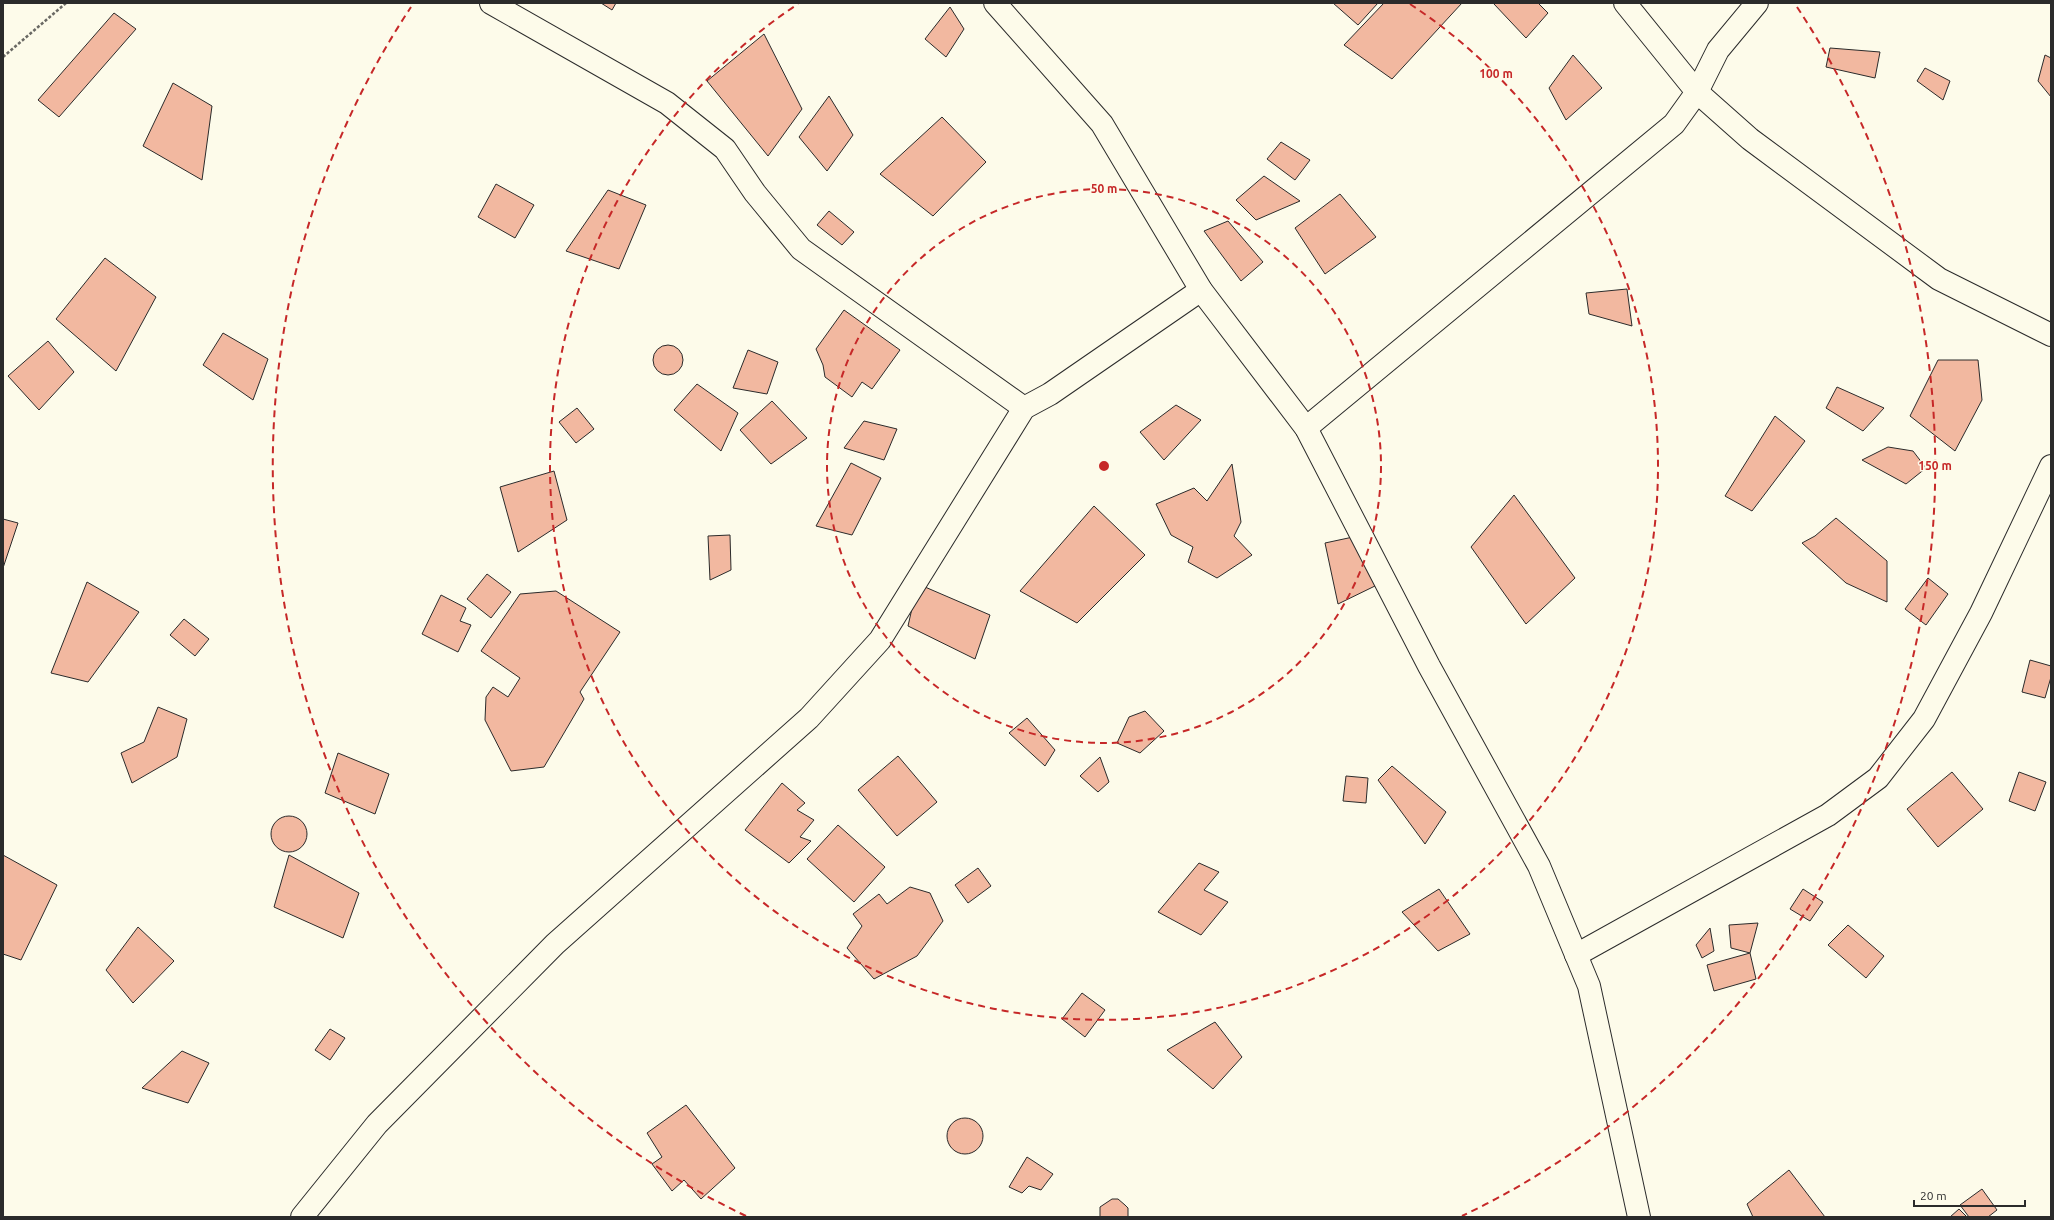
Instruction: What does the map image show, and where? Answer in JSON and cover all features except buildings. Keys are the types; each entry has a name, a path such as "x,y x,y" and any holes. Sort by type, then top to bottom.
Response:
{"street":[{"path":"491,3 667,102 725,149 755,193 801,248 1024,408"},
{"path":"995,3 1102,124 1201,290 1306,428 1429,666 1540,866 1589,986 1639,1217"},
{"path":"1625,3 1697,92 1750,139 1939,279 2051,335"},
{"path":"1306,428 1674,124 1697,92 1718,50 1757,3"},
{"path":"302,1217 377,1124 555,944 809,718 880,640 1024,408 1050,394 1201,290"},
{"path":"1576,955 1828,815 1878,778 1924,719 1981,613 2051,466"}],"path":[{"path":"3,57 66,3"}]}
